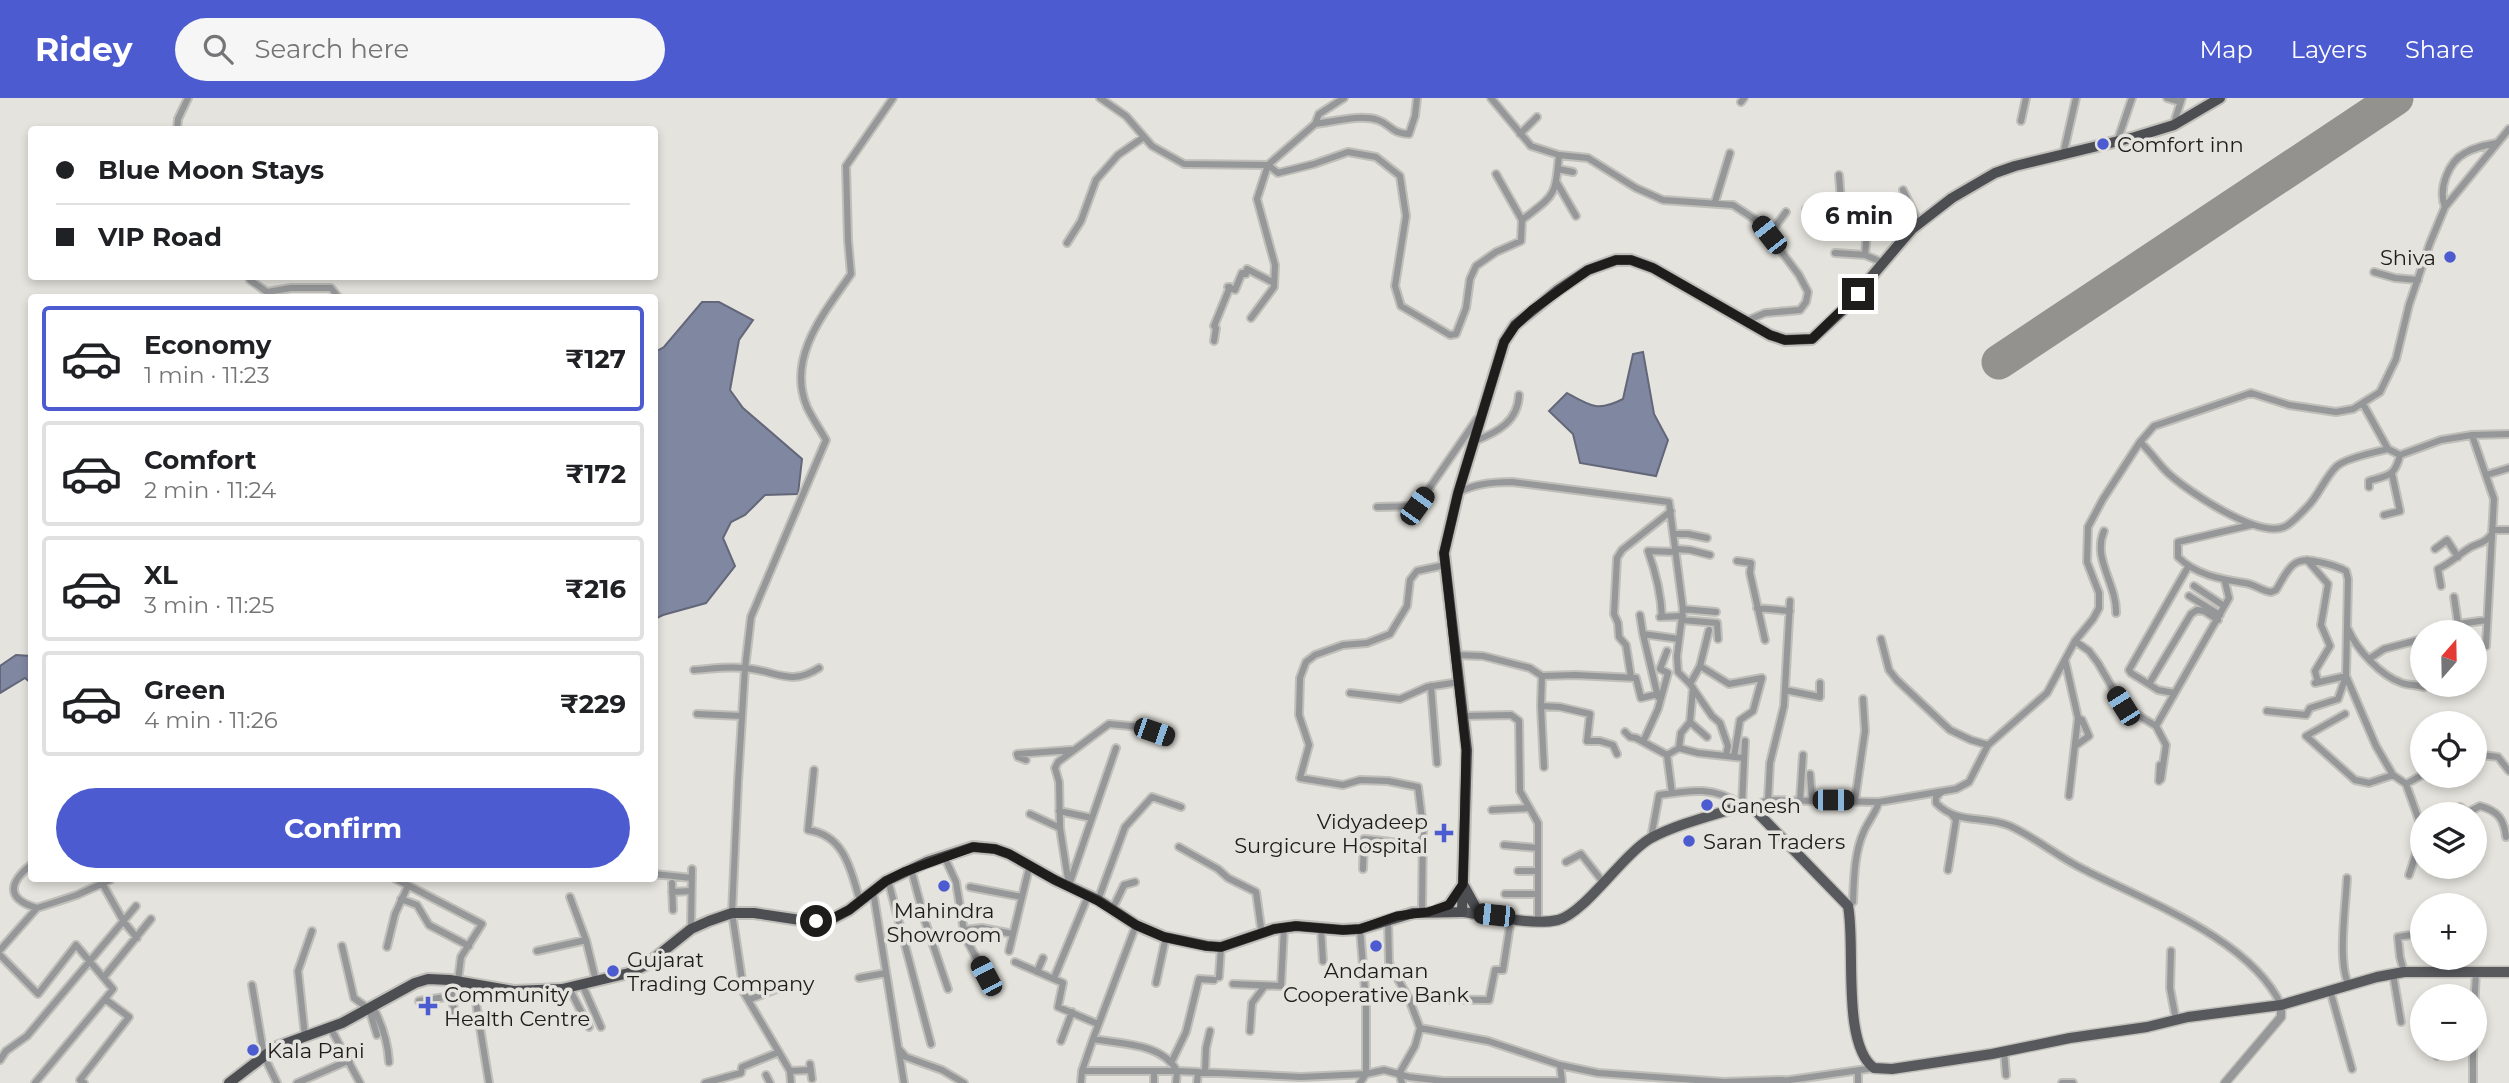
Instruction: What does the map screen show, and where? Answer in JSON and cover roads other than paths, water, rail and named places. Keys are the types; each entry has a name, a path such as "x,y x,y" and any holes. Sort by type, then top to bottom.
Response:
{"highway":[{"path":"1425,912 1462,912 1466,750 1446,565 1446,542 1481,413 1504,342 1515,326 1558,290 1588,270 1616,260 1631,260 1653,268 1744,321 1785,340 1812,339 1843,310 1915,226 1952,198 1995,173 2015,166 2117,142 2174,125 2220,98"},
{"path":"229,1083 276,1047 330,1027 415,983 428,979 454,980 514,990 569,988 629,974 646,965 691,929 732,913 816,921 831,919 888,880 944,856 973,847 1009,854 1030,864 1136,925 1166,937 1221,947 1296,926 1360,929 1397,916 1449,905 1463,884"},
{"path":"1463,884 1476,908 1494,915"}],"main road":[{"path":"1462,912 1538,922 1559,919 1571,914 1620,863 1651,838 1747,806 1848,906 1851,922 1853,1009 1863,1056 1874,1069 1892,1069 2281,1004 2399,973 2509,972"}],"street":[{"path":"177,126 188,98"},
{"path":"792,1083 790,1071 744,993 732,913 745,667 751,617 826,440 806,405 800,372 812,330 852,274 848,240 846,166 893,98"},
{"path":"1100,98 1126,116 1152,146 1184,164 1268,165 1278,173 1348,152 1376,157 1400,176 1406,216 1395,286 1401,306 1450,335 1456,334 1466,308 1470,279 1476,266 1496,252 1521,241 1522,220 1496,174"},
{"path":"1251,318 1274,288 1275,265 1257,198 1268,165 1315,124 1318,114 1343,98"},
{"path":"1315,124 1360,119 1379,120 1398,133 1409,134 1417,98"},
{"path":"1491,98 1531,146 1559,155 1588,159 1636,188 1663,200 1733,205 1759,222 1808,292 1806,302 1800,310 1765,313 1744,321"},
{"path":"2021,121 2026,98"},
{"path":"2063,155 2076,98"},
{"path":"2117,142 2133,98"},
{"path":"2167,98 2181,100 2174,125"},
{"path":"1520,134 1537,117"},
{"path":"1651,838 1659,795 1703,790 1730,797 1747,806 1768,800 1879,802 1956,789 1969,782 1987,745 2047,693 2075,640 2099,608 2099,593 2087,562 2088,527 2140,442 2154,426 2251,393 2289,405 2336,412 2353,409 2380,392 2396,359 2418,280 2445,207 2509,129"},
{"path":"1067,243 1081,221 1096,180 1118,155 1144,136"},
{"path":"2445,207 2442,199 2444,183 2451,166 2462,154 2499,143"},
{"path":"1715,202 1730,153"},
{"path":"1522,220 1546,203 1556,189 1559,155"},
{"path":"1558,169 1573,172"},
{"path":"1838,217 1841,200 1839,175"},
{"path":"1556,181 1576,216"},
{"path":"1806,209 1825,216 1915,226 1903,190"},
{"path":"1769,235 1786,212"},
{"path":"1865,256 1868,219"},
{"path":"1835,253 1865,256 1884,263"},
{"path":"1214,341 1216,328 1213,326 1217,314 1229,287 1235,290 1242,273 1246,274 1247,269 1274,283"},
{"path":"2374,272 2395,278 2418,280"},
{"path":"250,280 267,292 291,288 331,288 336,294"},
{"path":"1473,442 1493,434 1511,421 1519,405 1520,395"},
{"path":"2362,404 2388,449 2400,455 2441,440 2472,435 2509,434"},
{"path":"1377,507 1417,506 1481,413"},
{"path":"2472,435 2494,499 2487,620"},
{"path":"2140,442 2167,472 2198,497 2218,510 2266,528 2283,527 2310,504 2338,465 2388,449"},
{"path":"1453,455 1468,464"},
{"path":"2369,487 2370,481 2397,470 2400,455"},
{"path":"2486,475 2509,468"},
{"path":"2384,514 2400,511 2392,474"},
{"path":"1458,493 1466,488 1485,484 1512,482 1670,502 1683,615 1678,672 1720,723 1730,756"},
{"path":"1631,677 1626,645 1619,637 1614,614 1617,558 1622,550 1671,511"},
{"path":"2251,524 2179,542 2178,557 2188,567 2225,582 2246,583 2271,592 2276,590 2295,563 2306,558 2346,571 2346,676 2338,699 2310,708 2306,715 2267,711"},
{"path":"2441,586 2438,569 2471,547 2486,541 2492,532 2509,530"},
{"path":"1674,534 1707,538"},
{"path":"2088,535 2103,534 2100,551 2116,599 2116,612"},
{"path":"2435,549 2446,540 2458,558"},
{"path":"1710,555 1690,550 1648,551 1657,575 1661,598 1660,617 1716,612"},
{"path":"2306,558 2328,584 2321,625 2330,646 2315,671 2316,682 2346,676"},
{"path":"1737,561 1751,563 1756,608 1765,640"},
{"path":"1425,912 1418,788 1360,780 1343,785 1300,778 1309,746 1299,715 1300,678 1306,662 1315,655 1343,645 1367,643 1390,634 1408,606 1410,580 1417,571 1446,565"},
{"path":"2174,693 2158,690 2129,670 2188,567"},
{"path":"2156,726 2230,598 2225,582"},
{"path":"2193,586 2224,606"},
{"path":"2189,596 2219,617"},
{"path":"2454,597 2457,620"},
{"path":"1768,800 1770,763 1784,706 1790,601"},
{"path":"1756,608 1790,611"},
{"path":"2149,684 2191,614 2197,610 2219,617"},
{"path":"1640,615 1660,703"},
{"path":"1683,615 1717,623 1718,639"},
{"path":"2347,624 2349,632 2369,659 2391,678 2405,685 2410,684"},
{"path":"1679,748 1681,733 1690,722 1692,686 1709,630"},
{"path":"1643,634 1679,639"},
{"path":"1881,639 1889,670 1897,680 1950,730 1987,745"},
{"path":"2075,640 2089,651 2098,663 2123,706 2156,726 2166,745 2159,781 2160,765"},
{"path":"2369,659 2384,649 2410,642"},
{"path":"1667,651 1660,669 1674,675 1678,672"},
{"path":"1457,655 1483,656 1530,668 1542,676 1631,677 1636,678 1641,698 1658,694"},
{"path":"2065,660 2078,718 2069,796"},
{"path":"1700,666 1729,684 1762,678 1753,711 1740,720 1730,756"},
{"path":"694,670 745,667 793,678 808,675 819,668"},
{"path":"1643,742 1660,703 1668,673"},
{"path":"1542,676 1544,766"},
{"path":"2346,676 2376,746 2393,775 2406,784 2414,802"},
{"path":"1350,693 1400,699 1431,686 1460,682"},
{"path":"1785,690 1820,697 1820,683"},
{"path":"1431,686 1437,763"},
{"path":"1855,800 1865,731 1863,699"},
{"path":"1541,706 1590,714 1587,741 1600,741 1613,746 1616,754"},
{"path":"697,714 742,716"},
{"path":"2344,714 2306,736 2355,780 2369,783 2393,775"},
{"path":"1463,716 1511,715 1519,721 1520,791 1538,823 1538,922"},
{"path":"2075,746 2089,736 2082,720 2078,718"},
{"path":"1690,722 1707,737"},
{"path":"1069,887 1060,828 1059,782 1055,768 1058,762 1109,724 1140,727 1168,736"},
{"path":"1625,732 1667,755"},
{"path":"1745,741 1747,806"},
{"path":"1069,887 1116,748"},
{"path":"1667,755 1679,748 1744,758"},
{"path":"1026,760 1017,754 1073,750"},
{"path":"1667,755 1672,793"},
{"path":"1800,800 1803,755"},
{"path":"2487,756 2498,757 2509,771"},
{"path":"814,770 808,830 828,834 848,861 860,901"},
{"path":"1810,774 1812,800"},
{"path":"2406,784 2410,782"},
{"path":"1942,792 1936,797 1936,803 1945,812 1962,819 2006,825 2033,838 2073,864 2162,907 2225,944 2265,977 2281,1004 2281,1017 2225,1083"},
{"path":"1054,978 1125,827 1152,797 1181,807"},
{"path":"1848,906 1853,902 1858,851 1864,829 1874,817 1879,802"},
{"path":"1492,810 1529,808"},
{"path":"2487,808 2504,823 2506,837"},
{"path":"1059,811 1092,818"},
{"path":"1030,814 1060,828"},
{"path":"1948,870 1956,820 1950,814"},
{"path":"1363,869 1364,838 1423,846"},
{"path":"1504,845 1538,848"},
{"path":"1178,846 1218,869 1228,878 1256,892 1262,934"},
{"path":"1566,862 1581,854 1603,882"},
{"path":"944,856 956,882 965,937 986,976 995,982"},
{"path":"1009,951 1030,864"},
{"path":"28,867 18,874 13,884 15,895 23,904 37,908"},
{"path":"691,929 692,869"},
{"path":"911,869 948,989"},
{"path":"1518,871 1538,871"},
{"path":"658,874 692,878"},
{"path":"2347,878 2343,944 2349,985"},
{"path":"888,880 931,1044"},
{"path":"401,882 482,924 461,957 454,980 452,996 455,1019"},
{"path":"1112,909 1124,885 1135,882"},
{"path":"35,1083 113,989 76,945 38,994 0,952 37,908 102,883 124,922 137,938"},
{"path":"672,883 673,910"},
{"path":"387,947 395,914 408,886"},
{"path":"970,887 1022,897"},
{"path":"672,892 691,891"},
{"path":"873,891 904,1083"},
{"path":"1505,894 1538,894"},
{"path":"570,897 586,940 596,981"},
{"path":"401,899 417,905 429,925 469,946"},
{"path":"0,1060 6,1051 27,1037 136,906"},
{"path":"1409,999 1489,1000 1495,970 1503,970 1511,918"},
{"path":"104,977 151,919"},
{"path":"1388,920 1389,963 1409,999 1420,1028 1415,1046 1399,1074 1402,1083"},
{"path":"1081,1083 1082,1071 1098,1024 1136,925"},
{"path":"964,929 982,928 1013,934"},
{"path":"1233,984 1282,986 1284,928"},
{"path":"1321,929 1324,961"},
{"path":"1360,929 1366,1002 1366,1074 1360,1083"},
{"path":"305,1036 298,971 312,932"},
{"path":"2401,1022 2398,937 2410,935"},
{"path":"1156,983 1166,937"},
{"path":"537,951 586,940"},
{"path":"342,946 354,998 371,1008 382,1024 388,1048 388,1062"},
{"path":"1172,1060 1186,1032 1199,979 1216,978 1221,947"},
{"path":"2171,951 2170,988 2176,1020"},
{"path":"1037,972 1042,958"},
{"path":"1015,962 1063,984 1058,1007 1098,1024"},
{"path":"2475,984 2476,972"},
{"path":"859,978 886,973"},
{"path":"473,984 489,1083"},
{"path":"582,984 601,1027"},
{"path":"748,1000 789,984"},
{"path":"252,985 264,1056 277,1083"},
{"path":"1250,1031 1252,1003 1264,987"},
{"path":"569,988 589,1027"},
{"path":"2330,990 2352,1069"},
{"path":"419,1001 452,996"},
{"path":"84,1083 80,1080 129,1017 106,999"},
{"path":"371,1008 377,1035"},
{"path":"1061,1041 1072,1012"},
{"path":"330,1027 360,1083"},
{"path":"1420,1028 1488,1041 1560,1065 1632,1079 1783,1081 1874,1069"},
{"path":"1197,1083 1210,1031"},
{"path":"1093,1040 1146,1048 1172,1060 1177,1071 1175,1083"},
{"path":"897,1044 906,1057 942,1070 964,1083"},
{"path":"2004,1051 2006,1075"},
{"path":"705,1083 741,1073 742,1067 779,1052"},
{"path":"297,1083 350,1060"},
{"path":"2473,1061 2473,1083"},
{"path":"1082,1071 1177,1071 1301,1077 1366,1074 1384,1070 1409,1077 1443,1081 1562,1082 1560,1065"},
{"path":"790,1071 810,1067 812,1079"},
{"path":"1858,1070 1858,1083"},
{"path":"1154,1071 1154,1083"},
{"path":"1596,1081 1598,1073"},
{"path":"766,1075 770,1083"},
{"path":"2062,1083 2073,1083"}],"water":[{"path":"702,302 719,302 753,320 739,340 730,390 743,408 802,459 798,494 765,495 745,515 731,522 723,538 735,566 706,603 658,618 658,350 664,347"},
{"path":"1643,352 1654,414 1668,440 1656,476 1580,463 1573,434 1549,411 1567,393 1594,406 1623,399 1633,354"},
{"path":"16,655 28,656 28,680 25,678 0,693 0,666"}],"place":[{"name":"Comfort inn","path":"2103,144"},
{"name":"Shiva","path":"2450,257"},
{"name":"Ganesh","path":"1707,805"},
{"name":"Vidyadeep Surgicure Hospital","path":"1444,833"},
{"name":"Saran Traders","path":"1689,841"},
{"name":"Mahindra Showroom","path":"944,886"},
{"name":"Andaman Cooperative Bank","path":"1376,946"},
{"name":"Gujarat Trading Company","path":"613,971"},
{"name":"Community Health Centre","path":"428,1006"},
{"name":"Kala Pani","path":"253,1050"}]}
